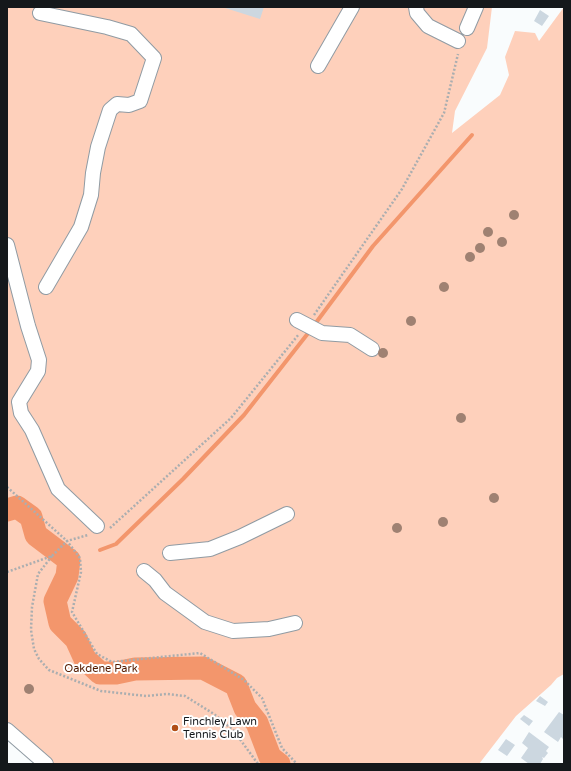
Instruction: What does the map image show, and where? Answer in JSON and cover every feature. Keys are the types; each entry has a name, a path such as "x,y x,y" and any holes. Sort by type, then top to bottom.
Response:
{"lane":[{"path":"318,66 352,7"},
{"path":"416,7 417,13 428,26 458,42"},
{"path":"467,28 476,7"},
{"path":"40,13 107,27 130,34 154,58 140,100 129,105 118,104 110,110 98,147 92,173 91,195 81,227 46,287"},
{"path":"7,245 28,326 39,360 38,371 19,402 21,413 32,430 58,489 97,526"},
{"path":"297,320 322,333 350,335 372,349"},
{"path":"170,553 210,550 287,514"},
{"path":"144,571 155,580 165,593 205,622 233,631 269,629 295,623"},
{"path":"7,730 46,764"}],"path":[{"path":"7,487 67,541 80,558 81,572 72,612 97,654 112,662 200,653 244,680 262,698 282,748 297,764"},
{"path":"67,541 52,556 38,574 32,607 31,630 34,649 39,659 49,670 101,691 146,696 167,694 185,696 214,714 234,731 258,764"},
{"path":"7,572 52,556"}],"green space":[{"name":"Oakdene Park","path":"7,7 492,7 487,48 455,111 452,133 500,95 509,75 505,57 515,31 535,33 539,41 564,7 564,674 557,678 516,716 479,764 49,764 7,727"}],"building":[{"path":"222,7 264,7 260,19"},
{"path":"540,10 549,16 542,26 534,21"},
{"path":"540,696 548,702 545,706 536,701"},
{"path":"559,712 564,715 564,737 563,739 561,737 558,742 544,732"},
{"path":"524,715 533,721 529,726 520,719"},
{"path":"529,732 549,747 546,751 548,753 544,758 542,757 543,759 540,764 529,764 521,758 528,748 522,743"},
{"path":"506,739 515,745 507,756 498,750"}],"waterway":[{"path":"315,324 373,246 472,135"},
{"path":"100,550 116,544 183,479 244,415 309,332"},
{"path":"7,510 17,507 31,517 36,535 69,560 67,576 55,601 60,623 76,639 85,659 100,673 116,673 135,669 203,668 236,685 245,708 257,723 270,757 279,764"}],"place":[{"name":"Finchley Lawn Tennis Club","path":"175,728"}]}
